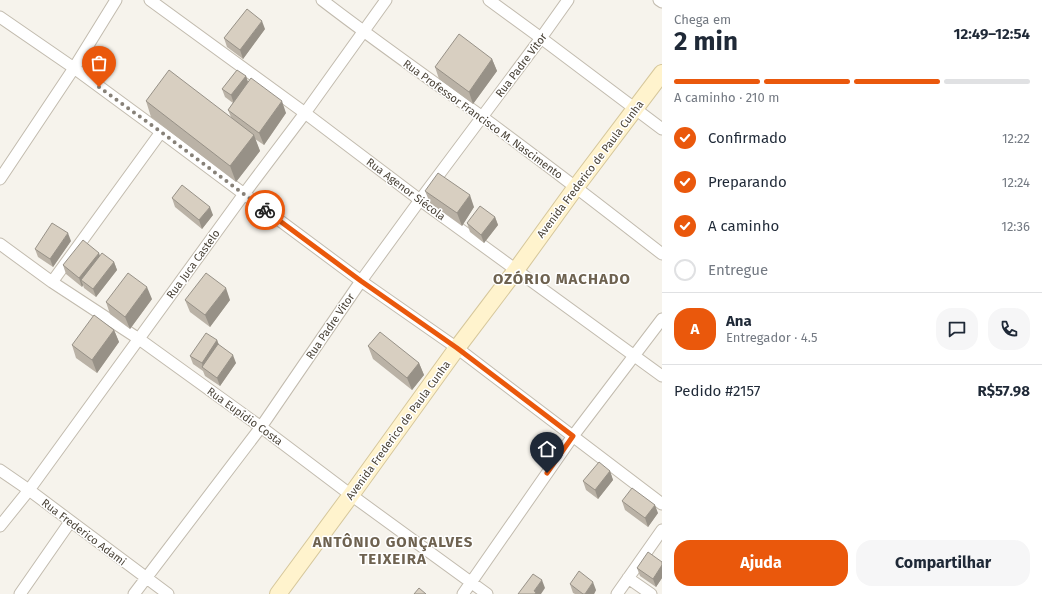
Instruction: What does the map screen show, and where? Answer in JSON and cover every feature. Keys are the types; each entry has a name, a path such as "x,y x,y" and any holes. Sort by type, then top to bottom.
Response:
{"main road":[{"name":"Avenida Frederico de Paula Cunha","path":"278,594 457,348 662,73"}],"street":[{"path":"0,179 74,68 116,0"},
{"name":"Rua Agenor Siécola","path":"150,0 305,113 420,200 662,376"},
{"name":"Rua Professor Francisco M. Nascimento","path":"322,0 576,187 662,254"},
{"name":"Rua Juca Castelo","path":"0,526 29,490 386,0"},
{"path":"489,0 662,129"},
{"name":"Rua Padre Vitor","path":"134,594 261,427 361,281 568,0"},
{"path":"0,17 74,68 361,281 457,348 662,504"},
{"path":"52,282 161,132"},
{"name":"Rua Eupídio Costa","path":"0,244 52,282 139,339 487,594"},
{"path":"463,594 573,436 662,319"},
{"name":"Rua Frederico Adami","path":"0,470 168,594"},
{"path":"20,594 70,522"},
{"path":"617,594 662,530"},
{"path":"628,578 650,594"}],"building":[{"path":"247,9 262,21 240,50 224,38"},
{"path":"459,34 492,59 469,92 435,67"},
{"path":"169,70 254,135 230,166 146,101"},
{"path":"237,70 246,76 231,95 222,89"},
{"path":"251,78 282,101 259,133 228,110"},
{"path":"438,173 470,195 457,213 425,191"},
{"path":"182,185 210,207 199,220 172,198"},
{"path":"480,206 495,217 481,235 467,223"},
{"path":"52,223 68,233 50,259 35,249"},
{"path":"83,240 99,253 79,278 63,265"},
{"path":"102,253 114,262 93,289 81,280"},
{"path":"128,273 147,287 125,317 106,302"},
{"path":"206,273 226,288 205,315 185,300"},
{"path":"94,315 114,330 92,360 72,345"},
{"path":"380,332 419,363 407,378 368,346"},
{"path":"206,333 217,340 202,363 190,356"},
{"path":"218,344 233,355 217,378 202,367"},
{"path":"599,462 610,471 595,490 583,481"},
{"path":"632,488 655,505 645,518 622,501"},
{"path":"648,552 662,562 662,565 653,579 637,568"},
{"path":"579,571 593,582 585,594 570,584"},
{"path":"533,574 542,580 534,591 536,592 535,594 518,594"},
{"path":"419,588 426,594 414,594"}],"way so far":[{"path":"99,87 265,210"}],"district":[{"name":"OZÓRIO MACHADO","path":"562,279"},
{"name":"ANTÔNIO GONÇALVES TEIXEIRA","path":"393,550"}],"route":[{"path":"265,210 361,281 457,348 573,436 547,473"}]}
